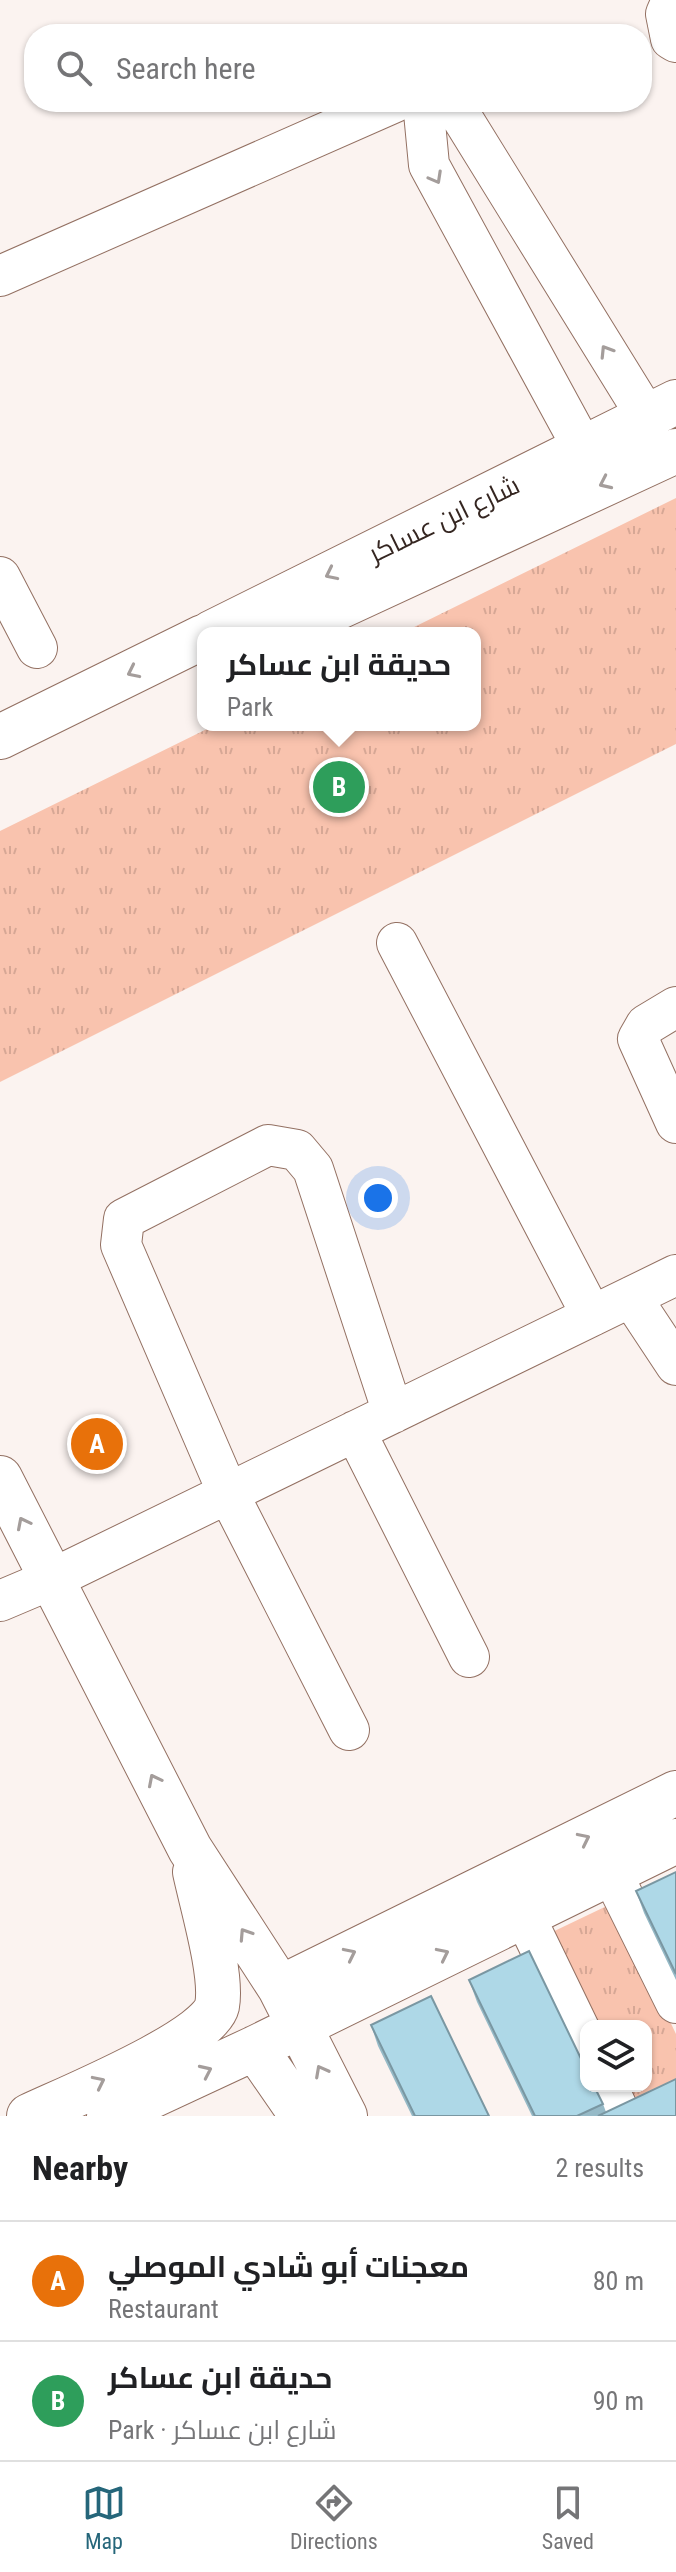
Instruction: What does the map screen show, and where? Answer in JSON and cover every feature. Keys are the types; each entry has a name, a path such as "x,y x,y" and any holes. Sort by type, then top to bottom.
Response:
{"main road":[{"name":"شارع ابن عساكر","path":"223,627 661,410"},
{"name":"شارع ابن عساكر","path":"296,627 676,451"},
{"path":"0,737 197,640"},
{"path":"0,765 197,673"},
{"path":"0,1478 190,1849 289,2007 345,2116"},
{"path":"109,2116 255,2048 289,2007 676,1793"},
{"path":"289,2007 524,1915 676,1841"},
{"path":"29,2116 170,2048 199,2030 214,2015 218,1986 190,1849"},
{"path":"255,2048 302,2116"}],"street":[{"path":"672,0 666,14 671,39 676,42"},
{"path":"0,276 372,112"},
{"path":"439,112 429,165 584,450"},
{"path":"447,112 661,410"},
{"path":"0,577 37,648"},
{"path":"397,943 592,1316"},
{"path":"676,1007 646,1025 638,1039 676,1123"},
{"path":"349,1730 228,1493 121,1245 124,1219 268,1145 297,1150 313,1169 393,1413"},
{"path":"0,1601 52,1579 676,1275"},
{"path":"631,1297 676,1365"},
{"path":"355,1431 469,1657"},
{"path":"611,1872 676,2003"},
{"path":"524,1915 580,2031"},
{"path":"613,2092 632,2112"}],"green space":[{"path":"676,498 676,744 0,1082 0,831 203,731 481,731 481,627 414,627"},
{"path":"613,1903 676,2034 676,2081 627,2105 620,2092 652,2092 652,2020 585,2020 544,1936"}],"building":[{"path":"676,1872 676,1974 636,1891"},
{"path":"529,1951 580,2057 580,2092 597,2092 603,2104 577,2116 535,2116 469,1980"},
{"path":"431,1996 489,2116 415,2116 371,2025"},
{"path":"676,2079 676,2116 598,2116 652,2092"}],"place":[{"name":"حديقة ابن عساكر","path":"339,787"},
{"name":"معجنات أبو شادي الموصلي","path":"97,1444"}]}
